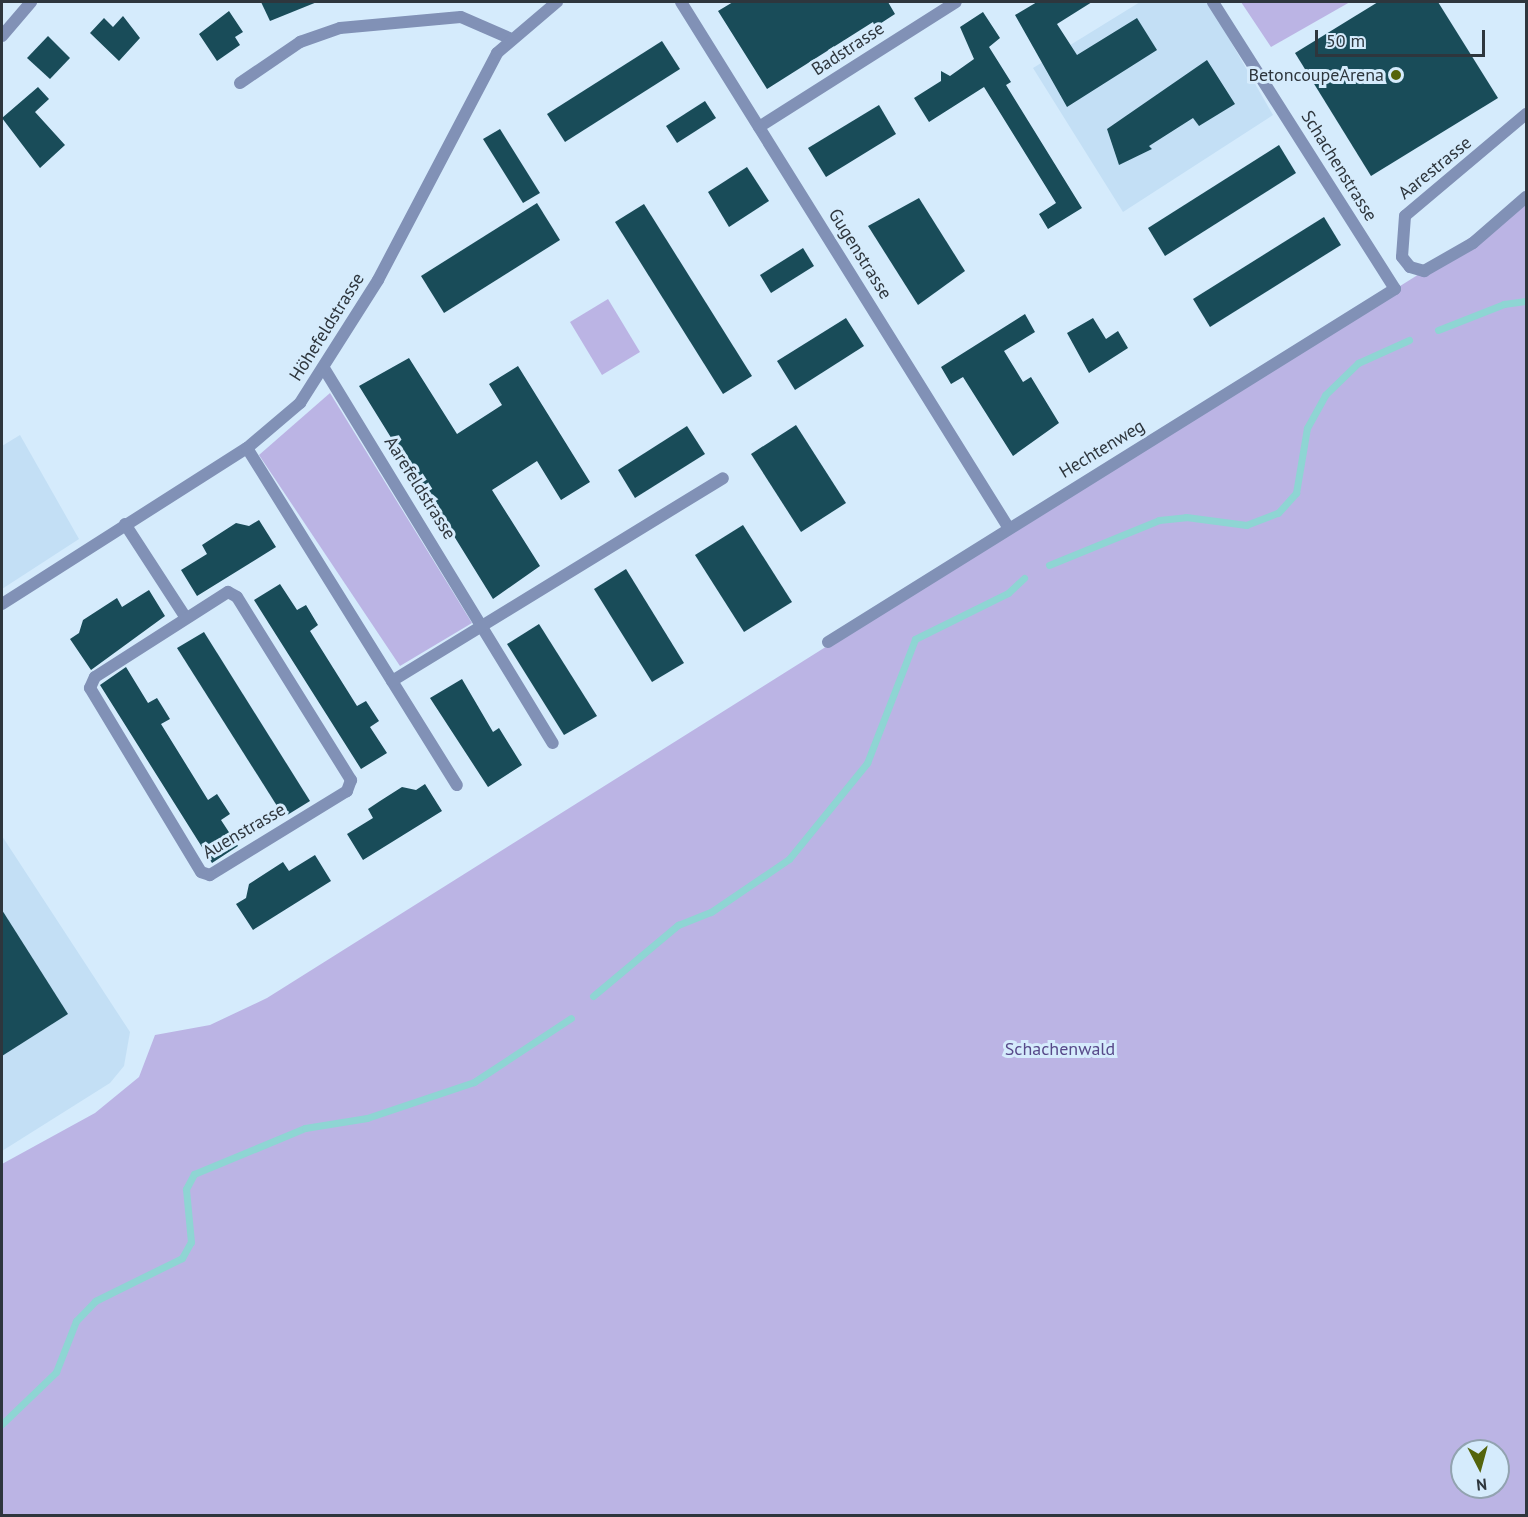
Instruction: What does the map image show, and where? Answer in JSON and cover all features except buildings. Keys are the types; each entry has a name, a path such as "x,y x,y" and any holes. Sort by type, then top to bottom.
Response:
{"street":[{"path":"2,36 31,2"},
{"name":"Höhefeldstrasse","path":"2,604 247,448 282,422 325,370 509,38 557,2"},
{"name":"Gugenstrasse","path":"681,2 1008,527"},
{"name":"Badstrasse","path":"759,127 956,2"},
{"name":"Schachenstrasse","path":"1213,2 1395,289"},
{"path":"240,83 300,42 340,28 461,17 509,38"},
{"name":"Aarestrasse","path":"1527,114 1405,216 1402,257 1424,271 1473,243 1527,197"},
{"name":"Hechtenweg","path":"828,642 1008,527 1395,289"},
{"name":"Aarefeldstrasse","path":"325,370 484,625 554,743"},
{"path":"247,448 457,785"},
{"path":"392,681 723,478"},
{"path":"125,524 186,618"},
{"name":"Auenstrasse","path":"228,592 237,597 351,780 347,791 210,875 201,872 90,688 95,677 186,618 228,592"}],"shaded area":[{"path":"1140,2 1208,2 1273,115 1123,212 1033,68"},
{"path":"20,435 79,539 2,589 2,446"},
{"path":"2,836 130,1032 124,1066 110,1083 2,1151"}],"green space":[{"path":"1241,2 1350,2 1271,47"},
{"name":"Schachenwald","path":"1526,197 1526,1515 2,1515 2,1164 95,1113 139,1077 155,1035 210,1025 267,998 1424,271"},
{"path":"608,299 640,352 602,375 570,322"},
{"path":"330,393 472,623 400,666 259,455"}],"waterway":[{"path":"1438,330 1504,304 1526,301"},
{"path":"1049,565 1159,520 1186,517 1246,525 1278,513 1296,493 1307,428 1325,395 1358,363 1409,340"},
{"path":"593,996 678,925 711,912 789,859 867,763 915,639 1008,593 1024,578"},
{"path":"2,1424 56,1372 76,1321 95,1301 182,1258 191,1242 186,1189 194,1174 305,1128 367,1118 474,1082 571,1018"}],"place":[{"name":"BetoncoupeArena","path":"1396,75"}]}
